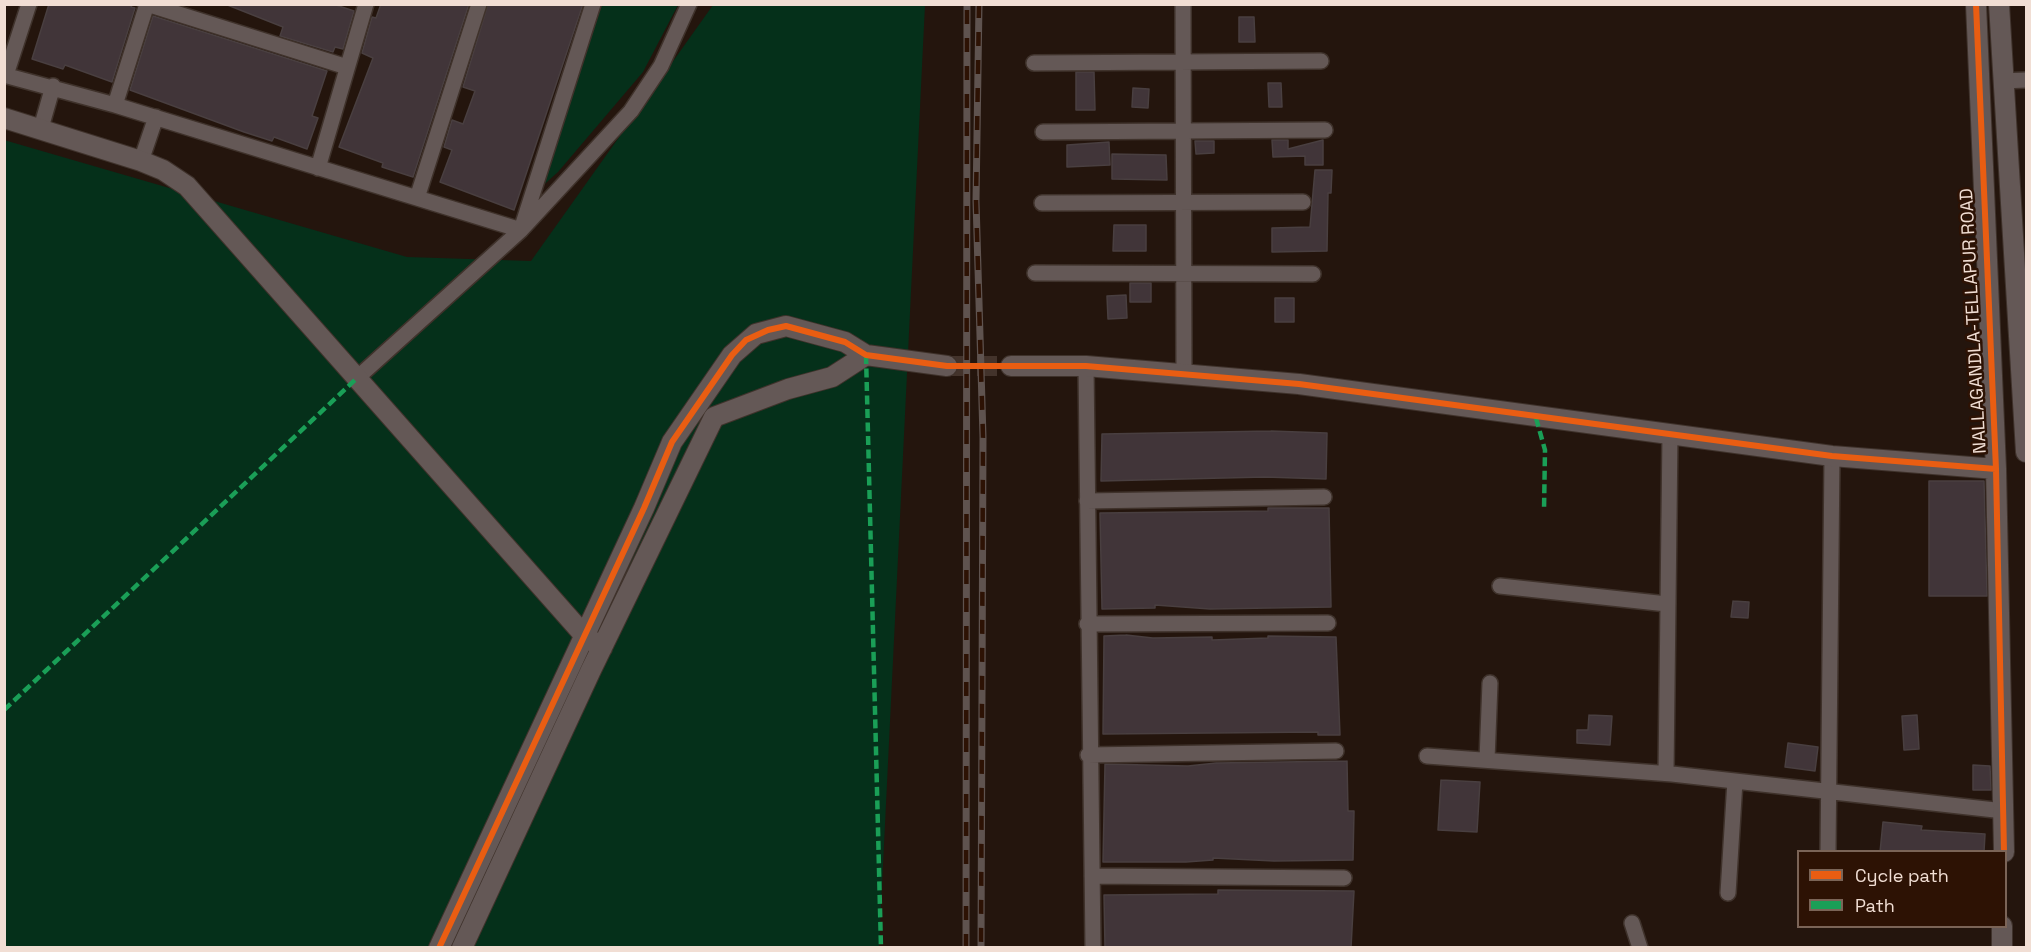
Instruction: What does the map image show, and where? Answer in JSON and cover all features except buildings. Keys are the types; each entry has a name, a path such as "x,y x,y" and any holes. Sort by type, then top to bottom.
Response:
{"street":[{"path":"29,4 5,75 53,86 521,230"},
{"path":"115,105 147,4 347,67"},
{"path":"318,168 366,4"},
{"path":"417,198 479,4"},
{"path":"521,230 593,4"},
{"path":"356,379 521,230 631,111 661,66 689,4"},
{"path":"1183,4 1181,202 1184,373"},
{"name":"NALLAGANDLA-TELLAPUR ROAD","path":"1976,4 1996,469 2004,850"},
{"path":"1999,4 2026,452"},
{"path":"1034,63 1182,60 1321,61"},
{"path":"2002,81 2026,80"},
{"path":"41,128 53,86"},
{"path":"141,161 156,117"},
{"path":"4,118 141,161 163,170 187,186 356,379 414,440 584,635 602,648"},
{"path":"1043,132 1182,129 1325,130"},
{"path":"1042,203 1303,202"},
{"path":"1035,273 1313,274"},
{"path":"439,948 644,508 672,442 704,393 746,340 768,330 786,326 845,342 866,355 947,366"},
{"path":"462,948 602,648 714,417 788,389 832,377 866,355"},
{"path":"1011,366 1086,366 1299,384 1832,456 1996,469"},
{"path":"1086,366 1088,755 1093,948"},
{"path":"704,393 714,417"},
{"path":"1666,773 1670,434"},
{"path":"1828,850 1832,456"},
{"path":"1087,501 1324,497"},
{"path":"1500,586 1667,604"},
{"path":"1088,624 1328,623"},
{"path":"1487,760 1490,683"},
{"path":"1088,755 1336,751"},
{"path":"1427,756 1666,773 2004,811"},
{"path":"1728,893 1736,781"},
{"path":"1092,876 1344,878"},
{"path":"1632,923 1640,948"},
{"path":"2002,928 2002,948"}],"green space":[{"path":"602,5 678,5 643,72 558,172 539,189"},
{"path":"713,5 925,5 879,947 5,947 4,140 407,257 531,261"}],"tunnel":[{"path":"947,366 1011,366"}],"railway":[{"path":"966,948 967,4"},
{"path":"979,4 976,201 983,437 981,948"}],"marked path":[{"path":"866,355 881,948"},
{"path":"4,710 356,379"},
{"path":"1536,418 1545,450 1544,511"}],"cycle path":[{"path":"1976,4 1996,469 2004,850"},
{"path":"439,948 644,508 672,442 732,355 746,340 768,330 786,326 845,342 866,355 947,366 1086,366 1299,384 1832,456 1996,469"}]}
